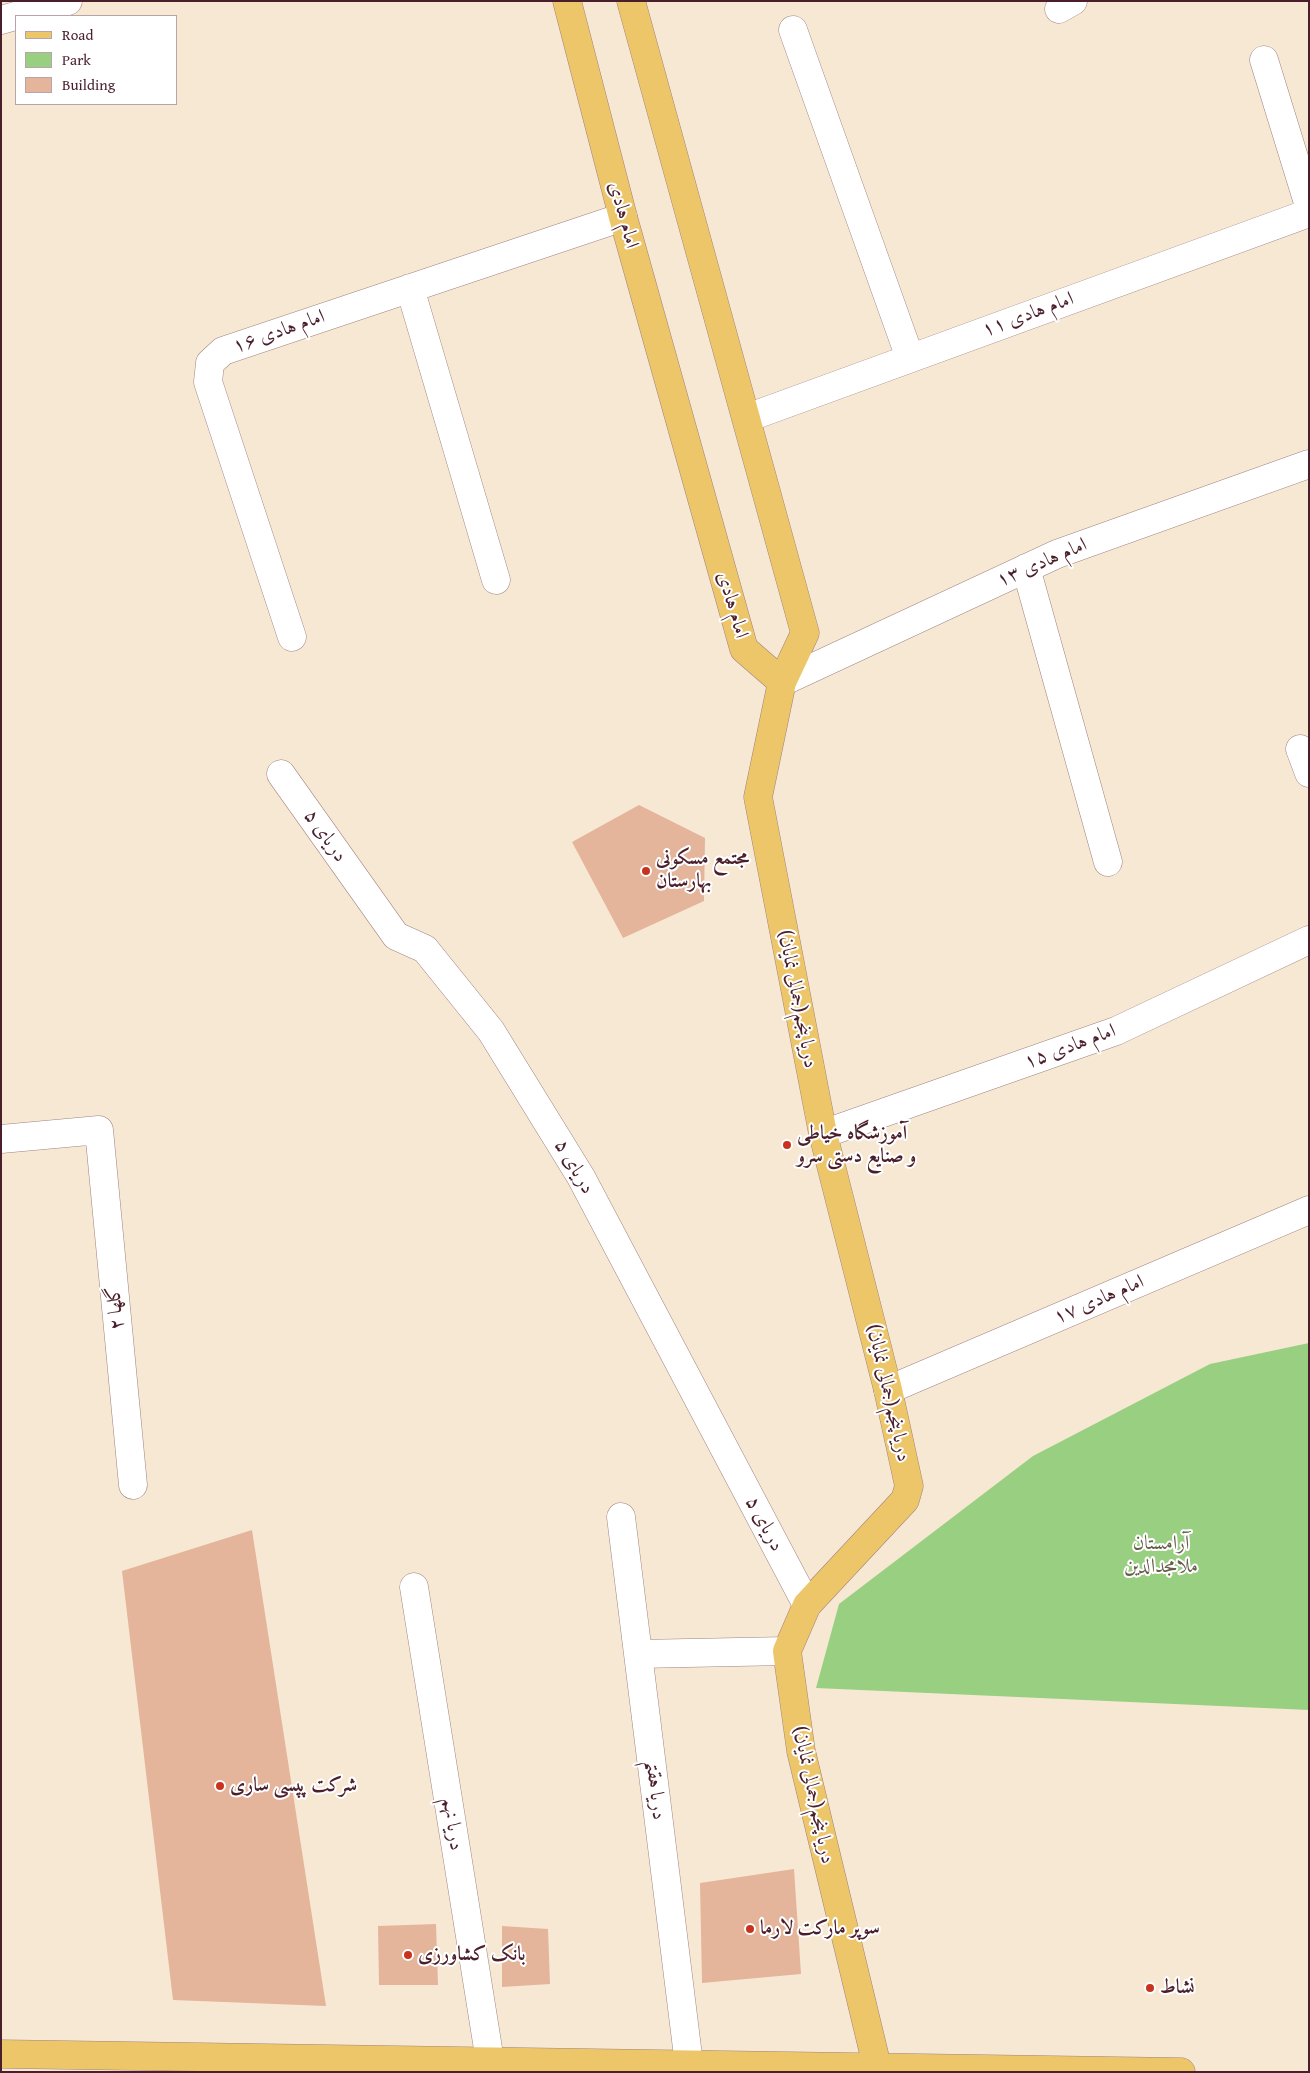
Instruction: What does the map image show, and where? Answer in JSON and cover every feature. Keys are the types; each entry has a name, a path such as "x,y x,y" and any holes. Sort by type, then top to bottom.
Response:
{"main road":[{"name":"امام هادی","path":"567,1 623,216 744,649 782,682"},
{"path":"631,1 805,633 782,682"},
{"name":"دریا پنجم(جمالی نمایان)","path":"782,682 758,797 823,1134 888,1390 909,1486 906,1500 807,1605 787,1652 801,1751 877,2066"},
{"path":"1,2054 1181,2072"}],"street":[{"path":"19,15 68,1"},
{"path":"1,20 15,16"},
{"path":"793,30 910,358"},
{"path":"1264,60 1309,206"},
{"name":"امام هادی ١۱","path":"747,418 1309,212"},
{"name":"امام هادی ۱۶","path":"292,636 208,382 210,363 223,350 623,216"},
{"path":"410,288 496,580"},
{"name":"امام هادی ١٣","path":"782,682 1057,554 1309,464"},
{"path":"1026,568 1108,862"},
{"name":"دریای ۵","path":"281,774 396,936 425,948 491,1031 581,1177 807,1605"},
{"name":"امام هادی ۱۵","path":"823,1134 1116,1031 1309,940"},
{"name":"گلها ۲","path":"1,1139 99,1130 133,1485"},
{"name":"امام هادی ۱۷","path":"888,1390 1309,1210"},
{"name":"دریا هقتم","path":"621,1517 689,2064"},
{"name":"دریا نهم","path":"414,1587 490,2061"},
{"path":"638,1654 787,1652"}],"green space":[{"name":"آرامستان ملامجدالدین","path":"1309,1343 1309,1710 816,1688 839,1604 1033,1456 1210,1364"}],"building":[{"name":"مجتمع مسکونی بهارستان","path":"639,805 705,838 704,901 623,938 572,842"},
{"name":"شرکت پپسی ساری","path":"252,1530 326,2006 173,2000 122,1571"},
{"name":"سوپر مارکت لارما","path":"794,1869 801,1974 702,1983 700,1883"},
{"name":"بانک کشاورزی","path":"436,1924 438,1985 379,1985 378,1926"},
{"path":"502,1926 548,1929 550,1984 502,1987"}],"place":[{"name":"مجتمع مسکونی بهارستان","path":"646,871"},
{"name":"آموزشگاه خیاطی و صنایع دستی سرو","path":"787,1145"},
{"name":"شرکت پپسی ساری","path":"220,1786"},
{"name":"سوپر مارکت لارما","path":"750,1929"},
{"name":"بانک کشاورزی","path":"408,1955"},
{"name":"نشاط","path":"1150,1988"}]}
